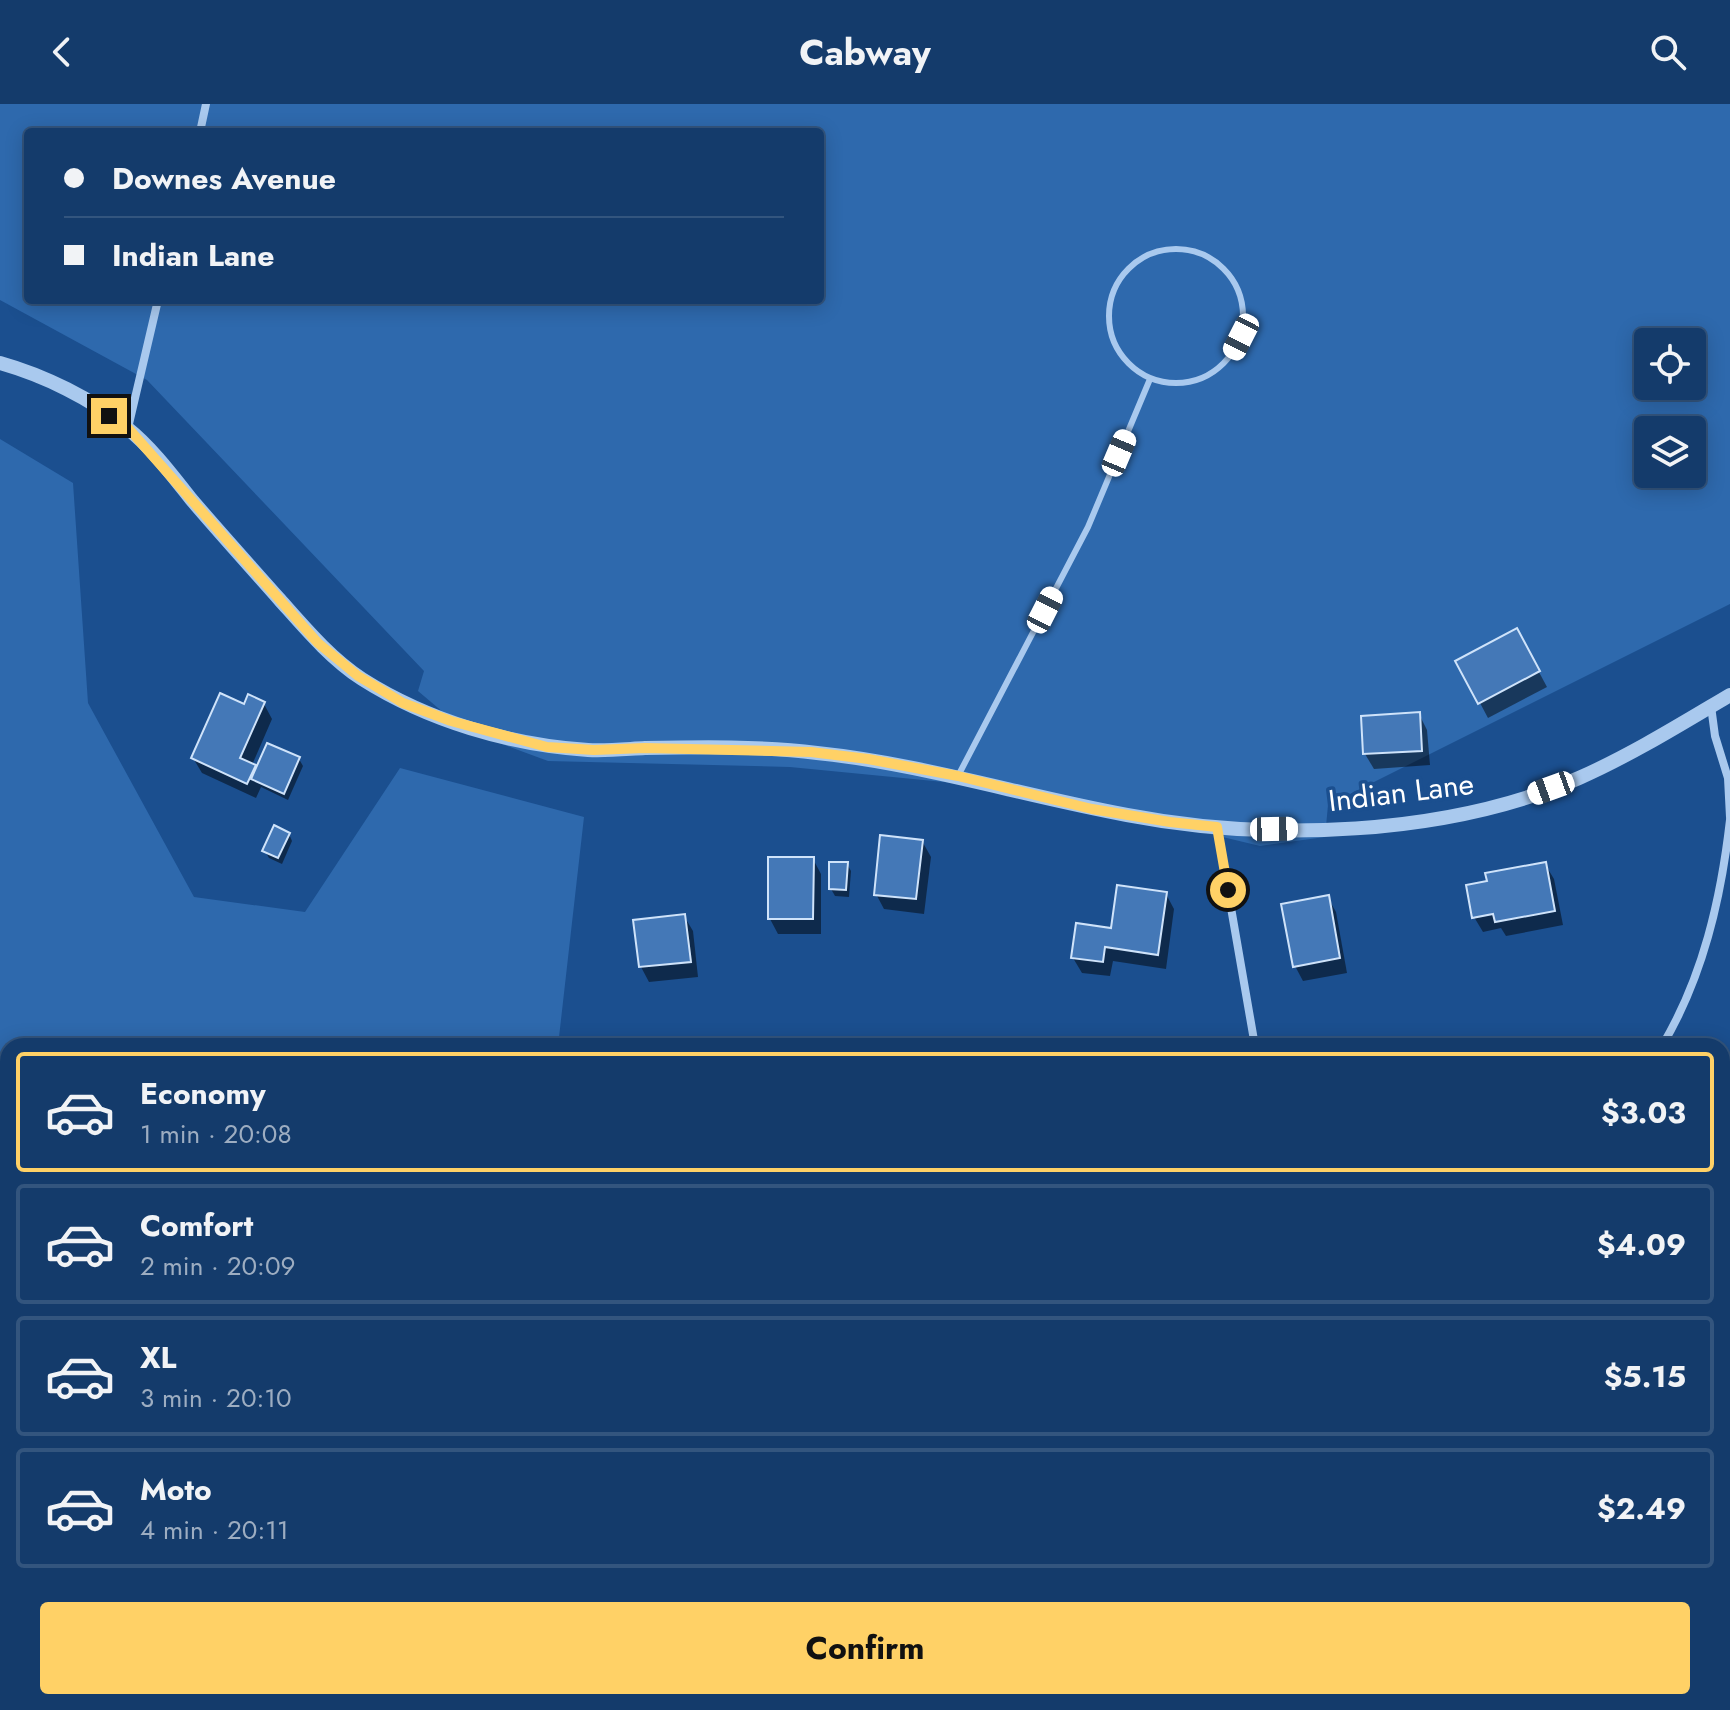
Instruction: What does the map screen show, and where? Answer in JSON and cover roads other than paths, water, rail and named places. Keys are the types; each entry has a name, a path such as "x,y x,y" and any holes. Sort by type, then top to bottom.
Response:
{"street":[{"path":"201,128 206,104"},
{"path":"128,428 157,304"},
{"name":"Indian Lane","path":"0,363 28,371 72,393 128,428 318,643 358,676 403,703 498,736 547,747 811,752 958,776 1092,809 1170,822 1217,827 1357,828 1414,823 1525,797 1578,778 1730,695"},
{"path":"1667,1038 1679,1018 1709,939 1724,874 1730,818 1728,778 1715,736 1711,706"},
{"path":"1217,827 1254,1038"}],"lane":[{"path":"1169,248 1191,250 1212,259 1229,273 1240,293 1244,314 1241,337 1231,356 1214,372 1194,381 1172,384 1150,379 1131,367 1117,349 1109,328 1109,306 1115,284 1129,267 1148,254 1169,248"},
{"path":"958,776 1088,527 1150,379"}]}
